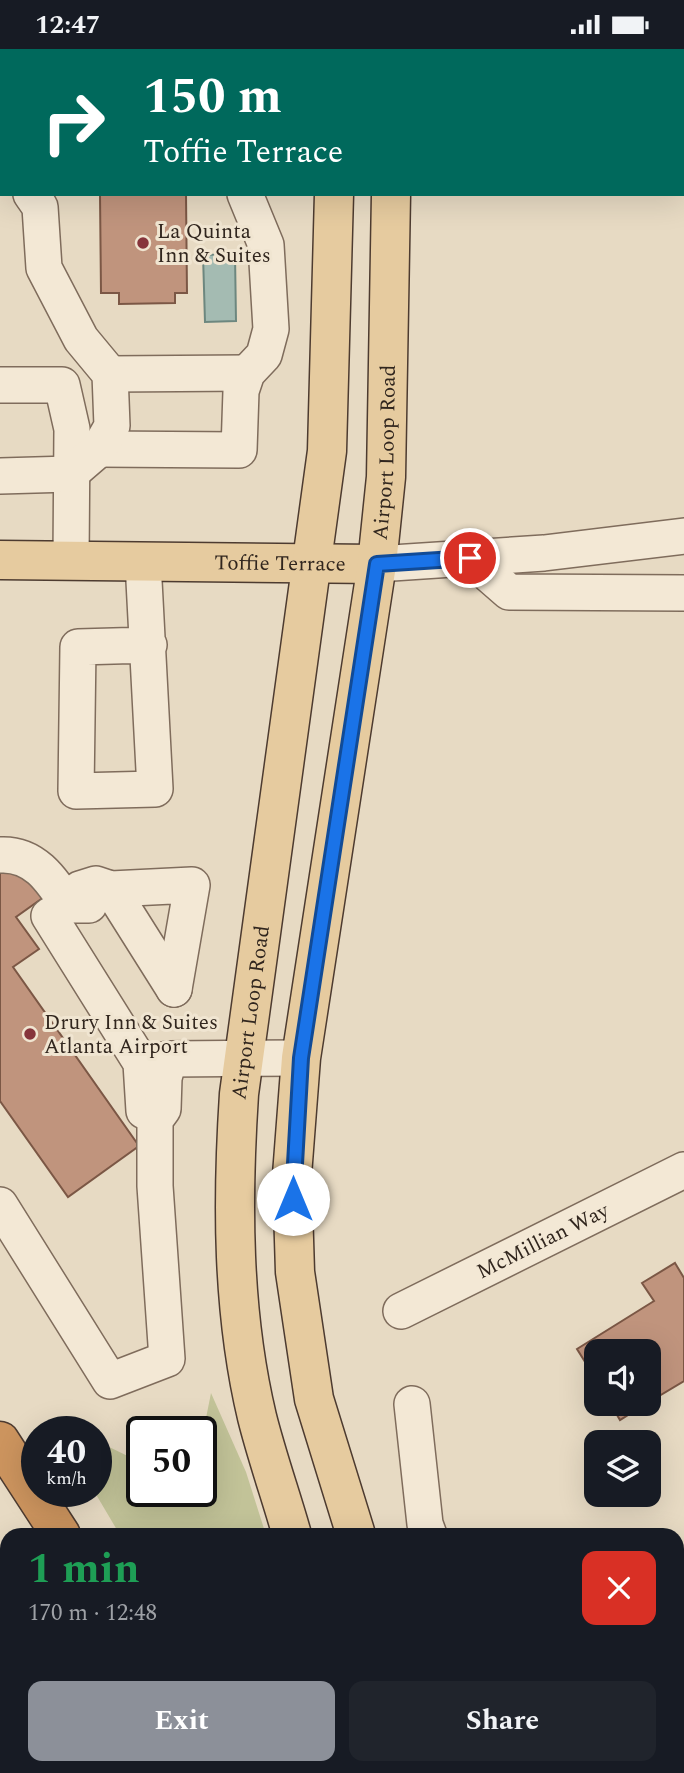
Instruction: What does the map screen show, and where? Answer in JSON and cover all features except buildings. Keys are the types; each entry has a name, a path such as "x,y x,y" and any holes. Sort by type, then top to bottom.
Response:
{"highway":[{"path":"0,1440 57,1528"}],"main road":[{"name":"Airport Loop Road","path":"290,1528 257,1416 236,1282 233,1179 243,1058 327,451 334,196"},
{"name":"Airport Loop Road","path":"354,1528 314,1399 295,1272 292,1175 301,1058 377,564 386,477 391,196"},
{"name":"Toffie Terrace","path":"0,560 377,564"}],"street":[{"path":"0,476 70,474 99,449 112,426 110,374 81,339 44,268 40,207 33,196"},
{"path":"99,449 239,450 240,391 247,373 264,355 271,328 267,245 246,196"},
{"path":"110,374 247,373"},
{"path":"0,386 62,385 72,429 71,561"},
{"name":"Toffie Terrace","path":"377,564 470,558 684,536"},
{"path":"470,558 509,592 684,593"},
{"path":"143,562 149,645"},
{"path":"0,855 16,854 47,872 68,905"},
{"path":"0,1205 110,1381 167,1359 155,1187 155,1120 163,1109 164,1078 155,1061 49,916 68,905 80,889 96,884 111,890"},
{"path":"155,1061 301,1058"},
{"name":"McMillian Way","path":"401,1311 684,1170"},
{"path":"412,1404 426,1528"}],"green space":[{"path":"211,1393 246,1472 264,1528 116,1528 103,1507 112,1507 112,1448 126,1455 126,1507 217,1507 217,1416 206,1416"}],"shaded area":[{"path":"235,254 236,321 205,322 203,255"}],"place":[{"name":"La Quinta Inn & Suites","path":"143,243"},
{"name":"Drury Inn & Suites Atlanta Airport","path":"30,1034"}],"route":[{"path":"293,1199 292,1175 301,1058 377,564 470,558"}]}
